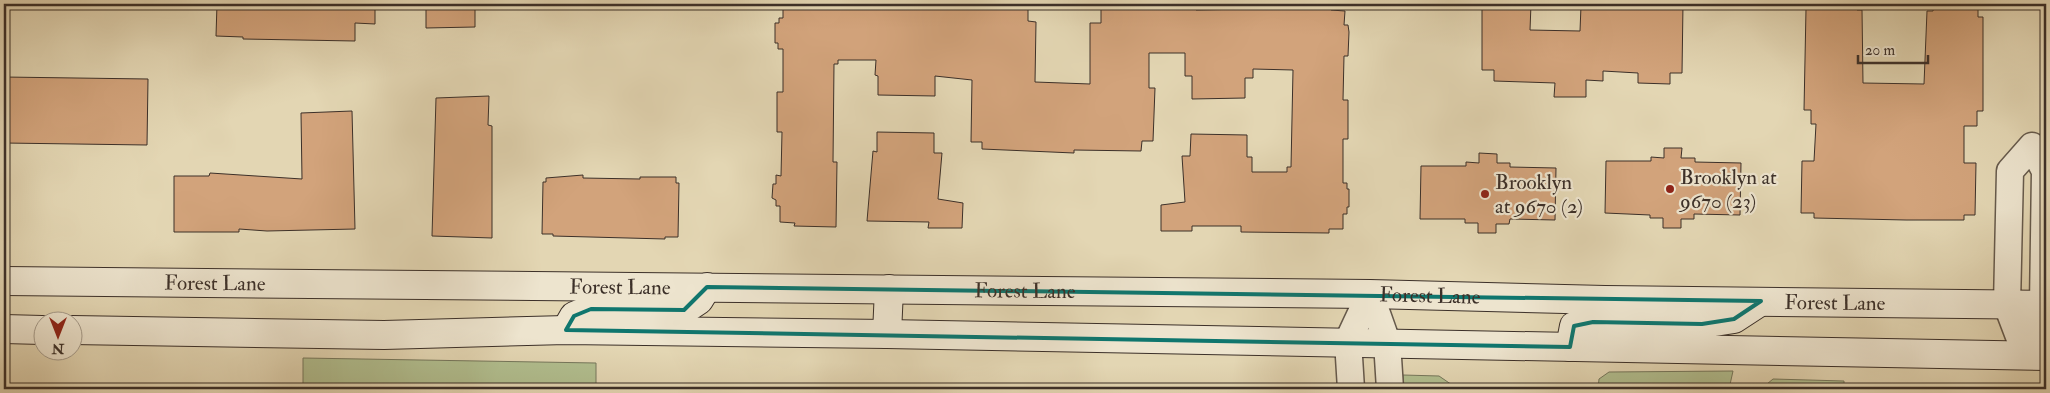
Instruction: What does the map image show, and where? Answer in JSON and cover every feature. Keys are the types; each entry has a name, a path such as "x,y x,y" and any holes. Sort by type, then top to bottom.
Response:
{"main road":[{"name":"Forest Lane","path":"4,281 1370,294 1761,302 2045,305"},
{"path":"566,330 574,316 591,309 684,310 700,300 707,288"},
{"path":"887,334 889,289"},
{"path":"1570,347 1574,326 1593,322 1702,324 1734,319 1761,302"},
{"path":"4,329 32,330"},
{"name":"Forest Lane","path":"82,330 384,335 566,330 887,334 2036,355"}],"street":[{"path":"2032,146 2045,171 2045,305 2036,355 2007,305 2010,171 2032,146"},
{"path":"1350,389 1348,341 1370,294"},
{"path":"1370,294 1386,342 1390,389"}],"highlighted area":[{"path":"707,287 1761,301 1734,319 1702,324 1593,322 1574,326 1570,347 566,330 574,316 591,309 684,310"}],"green space":[{"path":"303,358 596,363 596,389 303,389"},
{"path":"1733,371 1729,389 1598,389 1599,379 1609,372"},
{"path":"1403,375 1439,376 1458,389 1404,389"},
{"path":"1773,379 1844,381 1844,389 1761,389"}],"building":[{"path":"217,4 375,4 375,24 355,23 355,41 243,39 243,37 216,36"},
{"path":"426,4 475,4 475,27 426,28"},
{"path":"783,4 882,4 882,7 934,8 934,4 964,4 964,6 1028,7 1028,21 1036,22 1035,82 1090,84 1090,23 1101,23 1101,6 1196,4 1196,10 1248,9 1248,4 1277,4 1277,6 1331,6 1331,10 1345,11 1344,25 1348,25 1349,32 1348,56 1344,56 1343,100 1348,100 1348,139 1343,139 1343,183 1347,183 1347,189 1349,189 1349,207 1347,207 1347,214 1343,214 1343,229 1329,229 1329,233 1241,232 1241,226 1192,226 1192,231 1161,231 1161,205 1185,202 1182,156 1190,156 1191,134 1247,135 1247,157 1252,157 1252,172 1287,172 1287,167 1291,167 1293,70 1253,69 1253,78 1245,78 1245,98 1192,99 1192,76 1185,76 1185,53 1149,53 1149,88 1155,88 1153,141 1142,141 1141,151 1074,150 1074,153 982,149 982,142 971,142 972,80 935,76 935,96 878,95 878,76 875,75 876,60 838,60 838,64 834,64 833,162 837,162 836,227 794,226 795,223 780,222 780,206 776,206 776,200 772,198 773,184 776,184 776,175 781,176 782,132 777,132 777,92 783,92 783,49 778,49 778,43 775,43 775,23 779,23 779,18 783,18"},
{"path":"1482,4 1531,4 1530,30 1580,31 1581,6 1635,7 1635,4 1683,4 1682,73 1670,73 1670,84 1638,83 1638,73 1603,71 1603,81 1586,80 1586,97 1554,97 1555,83 1494,81 1494,70 1482,70"},
{"path":"1812,4 1857,4 1857,10 1862,10 1863,83 1924,84 1927,11 1933,11 1934,4 1978,4 1978,17 1983,17 1983,111 1977,111 1977,126 1964,126 1964,163 1976,163 1975,215 1964,215 1964,220 1906,220 1814,218 1814,213 1801,213 1802,161 1814,161 1816,124 1811,124 1811,110 1804,110 1806,9 1812,9"},
{"path":"4,77 148,79 147,145 4,143"},
{"path":"489,96 488,125 492,126 492,238 432,236 436,98"},
{"path":"352,111 355,229 267,231 239,229 239,232 174,232 174,176 209,176 210,173 302,179 301,113"},
{"path":"877,132 934,133 934,153 942,153 938,199 963,203 962,228 928,228 929,222 867,221 873,151 877,152"},
{"name":"Brooklyn at 9670 (23)","path":"1664,148 1682,148 1681,158 1695,158 1695,162 1741,163 1740,215 1694,214 1694,219 1681,219 1681,228 1663,228 1663,218 1650,218 1650,215 1605,213 1606,161 1651,161 1651,157 1664,158"},
{"name":"Brooklyn at 9670 (2)","path":"1479,153 1497,154 1497,163 1510,163 1510,167 1556,168 1555,220 1510,219 1509,224 1496,224 1496,233 1478,233 1478,223 1465,223 1465,219 1420,219 1421,166 1466,166 1466,162 1479,163"},
{"path":"583,175 583,178 640,179 640,177 676,177 676,183 679,183 678,237 665,237 665,239 553,236 553,234 542,234 543,182 546,182 546,178"}],"place":[{"name":"Brooklyn at 9670 (23)","path":"1670,189"},
{"name":"Brooklyn at 9670 (2)","path":"1485,194"}]}
